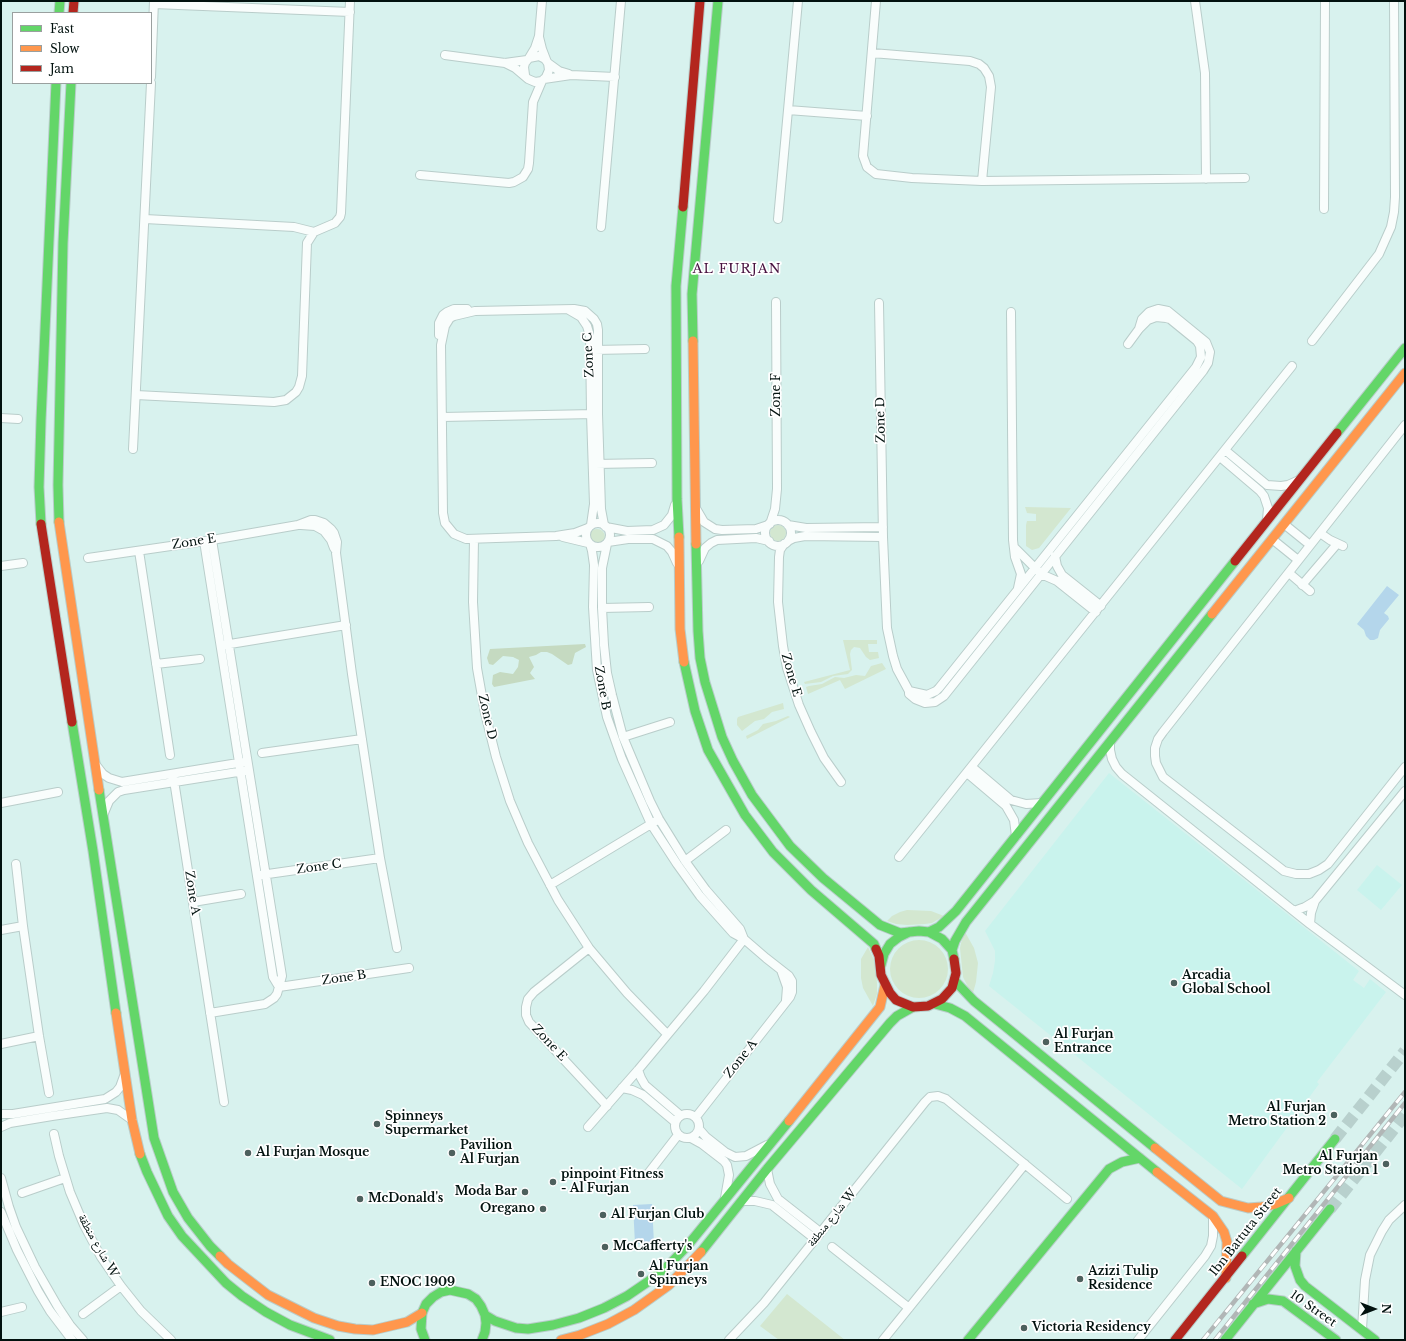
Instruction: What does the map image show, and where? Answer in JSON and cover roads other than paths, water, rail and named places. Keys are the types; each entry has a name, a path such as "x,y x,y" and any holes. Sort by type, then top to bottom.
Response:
{"street":[{"path":"59,12 60,1"},
{"path":"73,12 74,1"},
{"path":"136,395 274,402 286,400 291,397 299,387 302,376 307,243 309,237 314,232 335,223 342,213 350,1"},
{"path":"420,175 509,183 518,180 526,173 529,163 533,102 524,67 535,48 539,36 542,1"},
{"path":"601,227 621,1"},
{"path":"700,1 676,286 677,499 680,572 680,629 686,676 701,730 717,768 745,815 773,852 811,890 869,939 877,950 884,985 896,1000 914,1007 935,1004 950,1008 965,1016 1212,1216 1224,1232 1227,1242 1228,1255 1226,1278"},
{"path":"718,1 692,294 696,575 700,658 705,682 722,737 733,761 752,795 790,846 823,878 880,925 894,931 929,932 942,939 952,950 956,965 955,981 947,994 935,1004"},
{"path":"778,219 798,1"},
{"path":"876,1 863,156 867,167 876,174 912,178 982,181 1245,178"},
{"path":"1195,1 1205,73 1206,179"},
{"path":"1324,210 1325,1"},
{"path":"1312,341 1379,254 1390,227 1394,212 1394,1"},
{"path":"152,52 154,2 350,12"},
{"path":"533,102 543,80 548,74 547,63 539,36"},
{"path":"872,53 970,61 980,64 984,68 990,76 991,87 982,181"},
{"path":"445,56 504,63 539,56 547,63 571,75"},
{"path":"504,63 515,68 535,82 571,75 615,77"},
{"path":"56,84 41,420 40,506 46,559 106,942 132,1120 140,1155 151,1182 168,1216 195,1251 226,1283 266,1312 290,1325 330,1340"},
{"path":"71,84 63,243 58,505 103,818 154,1138 173,1192 197,1231 228,1264 268,1295 291,1308 314,1318 338,1326 356,1329 373,1330 390,1327 407,1322 422,1313"},
{"path":"134,449 151,84"},
{"path":"788,110 867,116"},
{"path":"145,219 294,227 314,232"},
{"name":"Zone F","path":"776,302 777,489"},
{"name":"Zone D","path":"879,303 886,619 888,638 898,669 909,691"},
{"name":"Zone C","path":"442,417 442,345 445,326 450,318 459,314 475,311 568,309 581,317 587,326 594,350 596,464 601,509 605,526"},
{"path":"909,691 927,694 936,691 939,688 1018,590 1055,556 1203,371 1209,360 1209,348 1206,342 1168,311 1158,309 1149,312 1142,319 1139,329"},
{"path":"1011,312 1014,547 1015,558 1020,574 1018,590"},
{"path":"909,691 910,695 914,699 924,703 930,703 940,699 1199,362 1201,352 1197,341 1170,319 1161,317 1152,319 1139,329 1128,344"},
{"path":"929,932 939,927 956,911 1405,348"},
{"path":"594,350 645,349"},
{"path":"899,857 1292,366"},
{"path":"952,950 960,931 966,922 1405,373"},
{"path":"594,414 442,417 444,518 448,527 454,534 466,539 556,536 580,532 600,523 605,526 627,531 648,531 664,525 672,515 677,499"},
{"path":"1,418 18,419"},
{"path":"1405,425 1158,740 1155,748 1155,756 1159,771 1163,777 1284,871 1296,874 1319,870 1328,864 1405,767"},
{"path":"1225,450 1267,484 1281,486 1288,485 1301,478"},
{"path":"1220,457 1264,496 1268,508 1267,520"},
{"path":"596,464 652,463"},
{"name":"Zone C","path":"590,527 594,504 596,464"},
{"path":"777,489 780,508 791,534 780,550 779,557"},
{"path":"777,489 775,509 766,531 779,557"},
{"path":"695,498 704,522 715,529 756,530 778,520 806,528 883,527"},
{"path":"1284,524 1310,545"},
{"name":"Zone E","path":"88,558 298,525 315,526 324,531 331,540 336,553 380,858 397,948"},
{"path":"605,526 610,534 607,543"},
{"path":"589,544 586,535 590,527"},
{"path":"1302,585 1340,545 1320,533"},
{"path":"556,536 596,547 604,546 607,543 621,539 646,538 660,542 672,552 680,572"},
{"path":"696,575 701,555 708,546 717,540 756,538 779,546 786,542 805,536 883,536"},
{"name":"Zone D","path":"474,539 473,602 477,668 485,713 496,757 510,801 528,843 558,900 589,948 627,993 667,1034"},
{"path":"1272,539 1298,560"},
{"path":"208,540 244,766 266,874 282,976 274,998 265,1004 210,1013"},
{"name":"Zone B","path":"607,543 603,564 602,608 607,673 616,715 623,737 659,819 685,861 706,890 740,929 744,939"},
{"name":"Zone B","path":"589,544 593,557 597,670 607,717 619,752 651,824 677,864 700,896 732,933 744,939"},
{"path":"1014,547 1038,571 1061,584 1098,609"},
{"path":"139,551 170,755"},
{"path":"1055,556 1057,566 1062,575 1098,609"},
{"name":"Zone E","path":"779,557 777,580 780,624 787,668 799,705 811,732 824,758 841,782"},
{"path":"1,566 22,563"},
{"path":"1288,574 1310,591"},
{"path":"602,608 650,607"},
{"path":"224,645 346,625"},
{"path":"156,664 200,659"},
{"path":"623,737 670,722"},
{"path":"262,753 362,739"},
{"path":"1110,741 1112,759 1122,774 1310,924 1405,995"},
{"path":"95,763 103,774 115,781 174,777 244,766"},
{"path":"244,766 257,876 273,977 276,985 279,987"},
{"path":"969,770 1011,800 1026,804 1042,803"},
{"path":"969,770 1006,806 1014,820 1016,836"},
{"path":"103,818 106,806 118,792 174,777"},
{"name":"Zone A","path":"174,777 224,1102"},
{"path":"1310,924 1311,913 1315,901 1405,791"},
{"path":"1,802 58,792"},
{"path":"550,884 659,819"},
{"path":"685,861 726,830"},
{"name":"Zone C","path":"257,876 380,858"},
{"path":"16,864 23,926 49,1093"},
{"path":"193,902 241,894"},
{"path":"1294,911 1315,901"},
{"path":"1,930 23,926"},
{"path":"881,965 884,954 890,944 909,932"},
{"path":"106,942 122,939"},
{"path":"588,1127 638,1070 744,939"},
{"name":"Zone A","path":"696,1117 786,1000 787,987 780,969 744,939"},
{"name":"Zone E","path":"589,948 534,992 528,999 526,1015 529,1022 607,1106"},
{"name":"Zone B","path":"279,987 408,968"},
{"path":"955,981 974,1001 1210,1193 1234,1206 1248,1208 1275,1204 1289,1198"},
{"path":"485,1315 505,1325 528,1329 553,1325 579,1318 604,1308 638,1288 670,1264 688,1245 876,1013 882,1000 884,985"},
{"path":"561,1340 580,1335 608,1324 634,1310 669,1285 699,1254 890,1023 897,1016 914,1007"},
{"path":"1,1044 39,1036"},
{"path":"638,1070 645,1085 678,1118"},
{"path":"1,1114 13,1114 105,1099 111,1096 120,1087 125,1073"},
{"path":"622,1088 632,1090 643,1095 678,1118"},
{"name":"شارع منطقة W","path":"728,1340 764,1303 924,1102 934,1096 946,1099 1025,1164"},
{"path":"1,1127 10,1123 37,1118 107,1108 118,1110 132,1120"},
{"path":"691,1138 696,1134 699,1129 699,1125 696,1117 687,1113 678,1118 675,1129 678,1135 682,1138 691,1138 702,1144 724,1161 729,1175 724,1201"},
{"path":"699,1129 730,1155 735,1157 746,1156 771,1143"},
{"name":"شارع منطقة W","path":"54,1134 65,1178 84,1225 101,1257 141,1311 171,1340"},
{"path":"647,1175 678,1135"},
{"name":"Ibn Battuta Street","path":"1175,1340 1226,1278 1335,1139"},
{"path":"968,1340 1109,1169 1122,1162 1140,1158"},
{"path":"883,1340 1025,1164 1067,1199"},
{"path":"767,1170 770,1184 778,1199 817,1236"},
{"path":"1,1178 16,1227 35,1267 70,1325 83,1340"},
{"path":"22,1193 65,1178"},
{"path":"742,1201 756,1201 772,1206 817,1236"},
{"path":"1362,1329 1365,1280 1370,1255 1389,1220 1405,1205"},
{"path":"1225,1340 1330,1209"},
{"path":"1,1212 17,1250 38,1292 72,1340"},
{"path":"1138,1340 1205,1256 1211,1246 1213,1236 1212,1216"},
{"path":"832,1247 909,1308"},
{"name":"10 Street","path":"1296,1251 1295,1266 1300,1280 1305,1286 1375,1340"},
{"path":"83,1314 121,1286"},
{"path":"425,1340 421,1329 422,1313 426,1304 441,1292 455,1290 468,1294 476,1299 481,1306 485,1315 486,1328 482,1340"},
{"name":"10 Street","path":"1253,1304 1268,1300 1283,1301 1336,1340"},
{"path":"1,1312 22,1307"},
{"path":"1351,1321 1364,1309"}],"tunnel":[{"path":"1335,1139 1405,1051"},
{"path":"1330,1209 1405,1115"}],"railway":[{"path":"1203,1340 1405,1092"},
{"path":"1215,1340 1405,1103"}],"place":[{"name":"Arcadia Global School","path":"1174,983"},
{"name":"Al Furjan Entrance","path":"1046,1042"},
{"name":"Al Furjan Metro Station 2","path":"1334,1115"},
{"name":"Spinneys Supermarket","path":"377,1124"},
{"name":"Al Furjan Mosque","path":"248,1153"},
{"name":"Pavilion Al Furjan","path":"452,1153"},
{"name":"Al Furjan Metro Station 1","path":"1386,1164"},
{"name":"pinpoint Fitness - Al Furjan","path":"553,1182"},
{"name":"Moda Bar","path":"525,1192"},
{"name":"McDonald's","path":"360,1199"},
{"name":"Oregano","path":"543,1209"},
{"name":"Al Furjan Club","path":"603,1215"},
{"name":"McCafferty's","path":"605,1247"},
{"name":"Al Furjan Spinneys","path":"641,1274"},
{"name":"Azizi Tulip Residence","path":"1080,1279"},
{"name":"ENOC 1909","path":"372,1283"},
{"name":"Victoria Residency","path":"1024,1328"}],"district":[{"name":"AL FURJAN","path":"737,269"}]}
